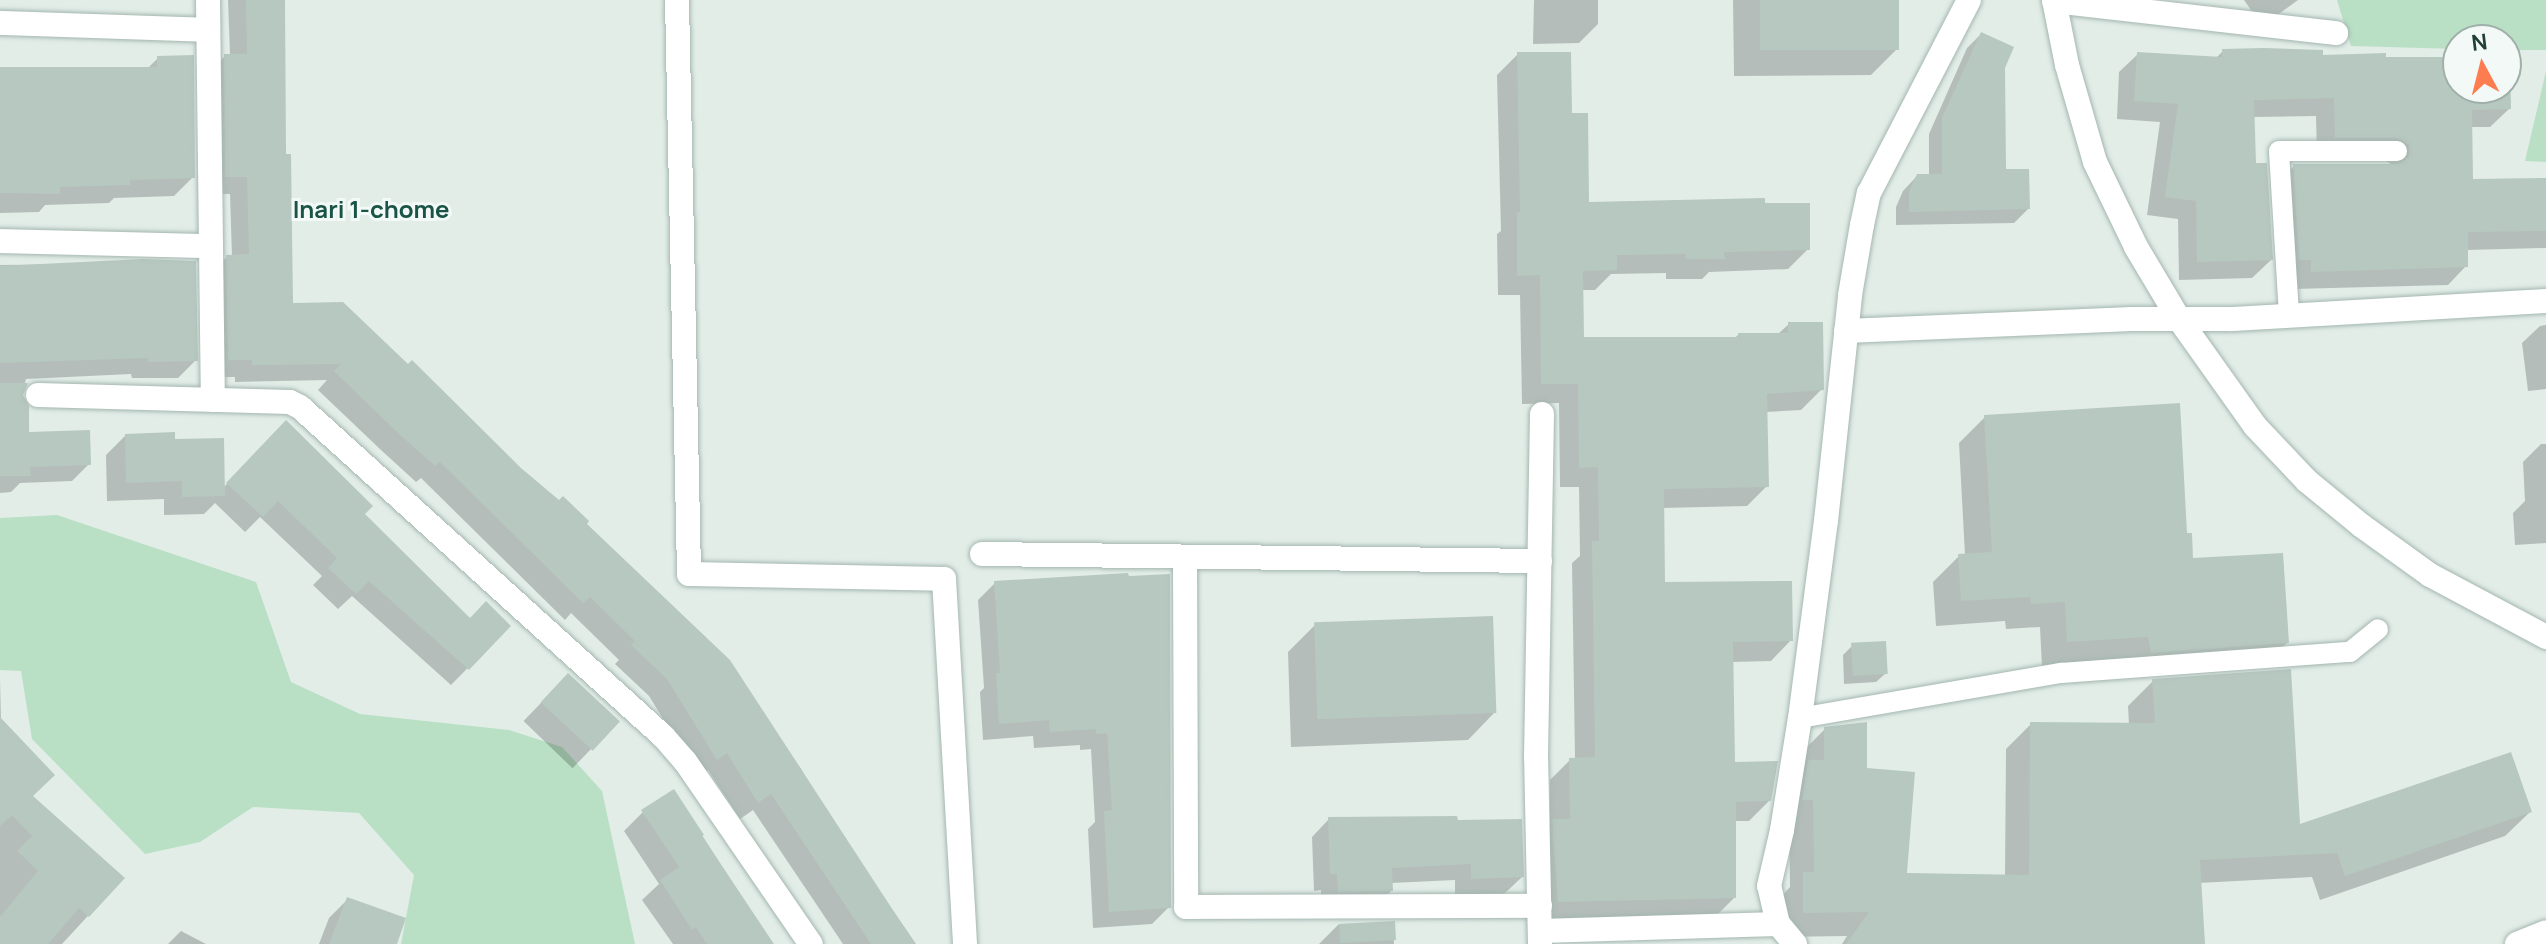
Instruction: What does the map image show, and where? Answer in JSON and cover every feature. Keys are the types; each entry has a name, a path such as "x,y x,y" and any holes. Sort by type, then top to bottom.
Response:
{"street":[{"path":"208,0 213,400"},
{"path":"677,0 689,574 944,579 965,944"},
{"path":"1795,944 1778,924 1769,886 1782,830 1800,718 1846,331 1869,193 1969,0"},
{"path":"2336,33 2054,1 2067,65 2095,162 2136,247 2179,319 2255,426 2307,481 2362,526 2430,575 2546,637"},
{"path":"0,23 208,30"},
{"path":"0,241 211,246"},
{"path":"1846,331 2289,315 2546,301"},
{"path":"38,395 290,402 300,407 685,761 811,944"},
{"path":"1542,414 1536,758 1540,937 1778,924"},
{"path":"982,554 1540,561"},
{"path":"1185,557 1186,907 1540,906"},
{"path":"2517,944 2546,932"}],"lane":[{"path":"2289,315 2279,151 2397,151"},
{"path":"1800,718 2061,673 2350,652 2378,629"}],"green space":[{"path":"2337,0 2546,0 2546,50 2522,50 2522,24 2442,24 2442,49 2351,46"},
{"path":"2546,71 2546,162 2525,161"},
{"path":"57,515 256,582 291,682 360,714 509,730 562,747 602,791 635,944 401,944 414,875 359,813 253,807 200,842 145,854 32,739 21,671 0,670 0,518"}],"building":[{"path":"246,0 285,0 286,154 291,154 293,303 343,302 408,364 412,360 521,468 559,500 563,496 589,521 587,524 730,660 915,944 871,944 771,794 758,803 727,753 717,760 667,679 631,645 635,641 590,597 583,603 440,462 435,466 398,433 334,371 341,364 252,365 252,360 228,360 226,255 249,254 247,177 225,177 224,54 247,54"},
{"path":"1760,0 1899,0 1899,50 1760,50"},
{"path":"1981,32 2014,47 2005,68 2006,169 2029,169 2030,209 1909,212 1909,192 1917,174 1942,174 1942,118"},
{"path":"2222,49 2323,50 2323,55 2386,53 2386,57 2442,57 2442,104 2511,104 2511,109 2472,110 2473,179 2546,178 2546,231 2468,232 2468,267 2311,272 2311,260 2299,260 2293,164 2398,164 2409,157 2409,145 2397,138 2335,138 2334,98 2254,100 2256,163 2267,163 2273,260 2197,262 2196,201 2165,197 2178,104 2134,101 2137,52 2222,57"},
{"path":"1517,52 1571,52 1572,113 1588,113 1589,202 1765,198 1765,203 1810,203 1810,250 1724,252 1725,259 1686,259 1686,254 1617,255 1617,270 1583,271 1584,337 1738,337 1738,333 1788,333 1788,322 1823,322 1824,390 1767,394 1769,487 1664,489 1665,582 1792,581 1793,641 1733,642 1735,762 1778,761 1771,801 1736,802 1736,898 1558,902 1552,819 1570,819 1569,758 1595,757 1592,541 1599,541 1598,467 1579,468 1578,384 1541,384 1540,275 1517,276 1517,212 1520,212"},
{"path":"194,55 195,178 130,180 130,185 60,187 60,194 0,193 0,67 157,67 157,56"},
{"path":"143,259 196,261 198,361 148,362 148,358 0,363 0,266"},
{"path":"0,383 28,383 23,395 29,406 29,432 90,430 91,465 30,467 31,476 0,476"},
{"path":"2180,403 2187,533 2192,533 2193,558 2283,553 2289,643 2151,653 2148,637 2067,642 2065,602 2031,604 2030,597 1961,601 1958,554 1992,552 1984,415"},
{"path":"286,420 373,506 365,514 470,618 486,601 511,626 469,670 369,581 356,594 328,568 337,558 278,501 263,517 226,483"},
{"path":"175,432 175,439 224,438 225,496 182,497 182,481 126,483 125,434"},
{"path":"1128,573 1129,576 1170,574 1171,908 1109,912 1104,811 1112,810 1107,733 1096,734 1096,729 1050,732 1049,720 999,724 996,673 1000,673 994,581"},
{"path":"1493,616 1496,713 1317,719 1314,622"},
{"path":"1886,641 1888,674 1853,676 1851,643"},
{"path":"2291,669 2300,824 2511,752 2532,812 2345,876 2337,853 2200,860 2205,944 1846,944 1869,912 1803,913 1803,872 1814,872 1813,800 1802,800 1808,760 1824,760 1824,727 1867,722 1867,768 1915,772 1907,873 2029,875 2030,722 2155,723 2152,679"},
{"path":"568,673 620,721 593,751 541,702"},
{"path":"0,717 55,775 33,796 125,878 89,917 79,908 48,944 0,944 0,917 38,871 17,851 32,836 12,815 0,826"},
{"path":"674,789 774,944 707,944 696,927 692,930 660,880 679,867 641,810"},
{"path":"1457,816 1458,820 1522,819 1524,877 1471,879 1471,864 1392,868 1393,891 1338,892 1337,874 1330,874 1328,817"},
{"path":"347,897 406,918 397,944 329,944"},
{"path":"1395,921 1396,940 1340,943 1339,924"}],"district":[{"name":"Inari 1-chome","path":"371,209"}]}
